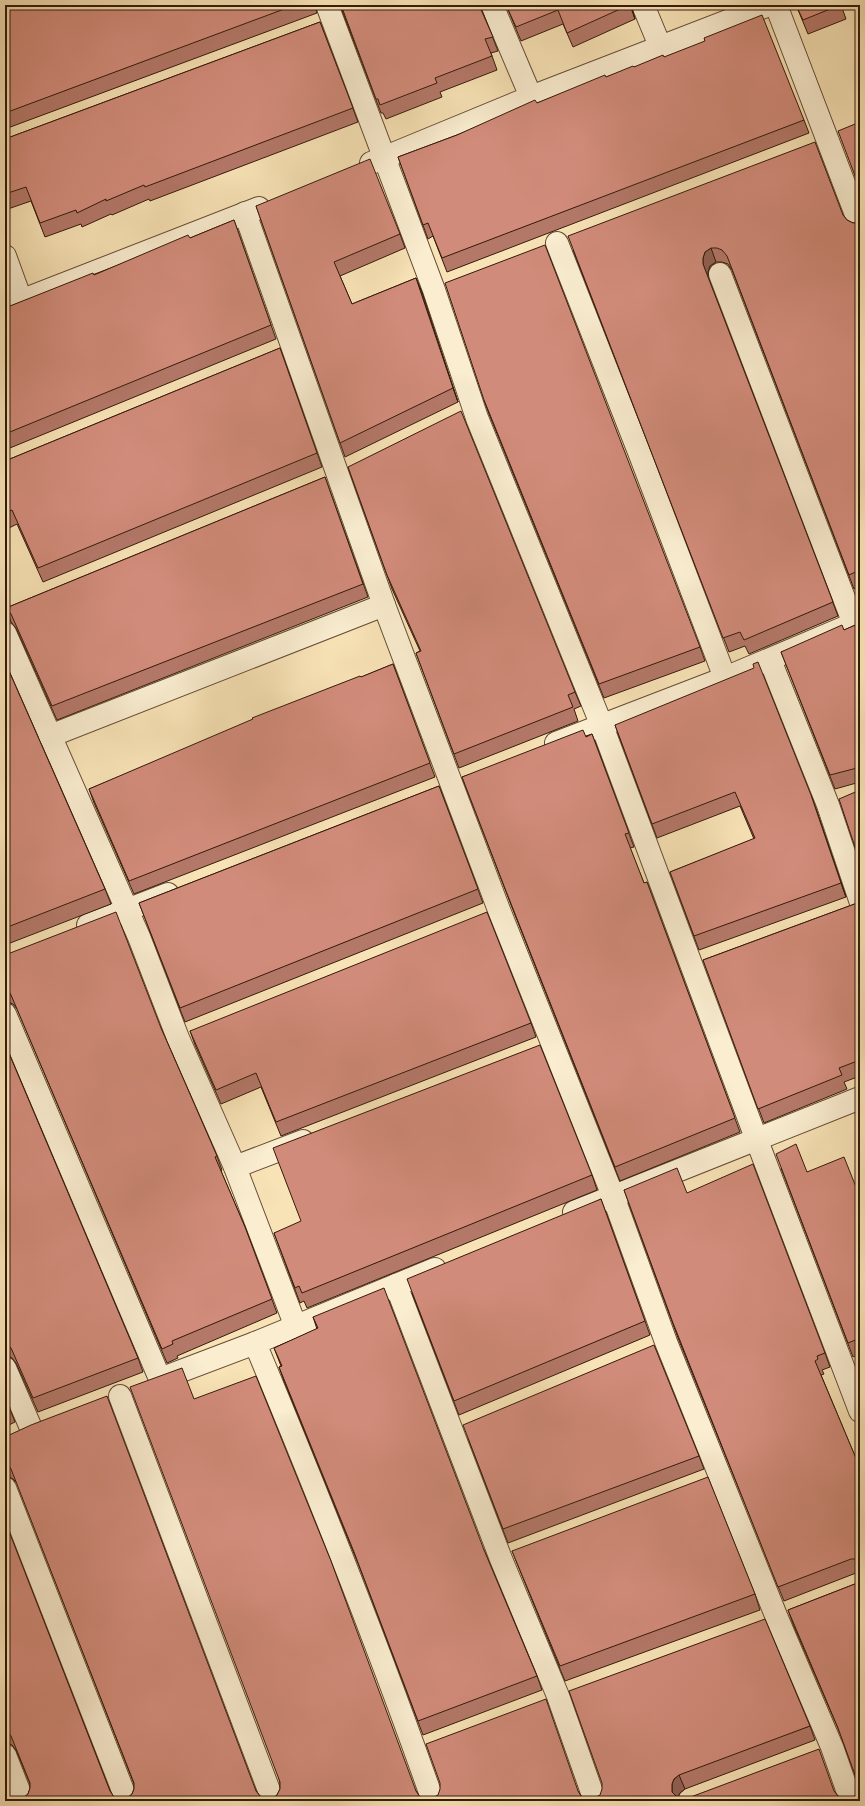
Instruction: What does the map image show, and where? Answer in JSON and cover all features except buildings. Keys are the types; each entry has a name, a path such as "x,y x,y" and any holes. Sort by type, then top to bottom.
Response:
{"street":[{"path":"492,5 531,97"},
{"path":"643,5 660,46"},
{"path":"355,169 531,97 769,5"},
{"path":"776,5 860,226"},
{"path":"310,28 330,12 434,290 474,408 700,963 756,1138 853,1375 860,1410"},
{"path":"805,148 827,140"},
{"path":"5,256 13,304 275,202"},
{"path":"245,213 284,349 345,471 384,604 499,910 545,1047 613,1196 658,1345 712,1480 777,1618 832,1747 851,1801"},
{"path":"535,252 579,235"},
{"path":"557,243 725,678"},
{"path":"538,750 770,660 857,622 720,274"},
{"path":"434,290 455,282"},
{"path":"452,418 474,408"},
{"path":"316,483 345,471"},
{"path":"50,736 384,604"},
{"path":"5,633 128,910 178,1038 235,1167 296,1326"},
{"path":"770,660 838,802 855,905"},
{"path":"430,793 473,776"},
{"path":"70,932 190,886"},
{"path":"477,919 499,910"},
{"path":"5,1014 160,1379"},
{"path":"178,1038 200,1030"},
{"path":"555,1220 756,1138 860,1098"},
{"path":"235,1167 324,1133"},
{"path":"98,1404 255,1343 454,1262"},
{"path":"396,1285 460,1428 501,1559 558,1696 595,1801"},
{"path":"255,1343 308,1470 415,1751 432,1801"},
{"path":"5,1368 31,1428"},
{"path":"120,1396 273,1801"},
{"path":"12,1437 53,1420"},
{"path":"5,1488 127,1801"},
{"path":"501,1559 523,1551"},
{"path":"755,1626 798,1610"},
{"path":"536,1704 580,1688"},
{"path":"415,1751 436,1742"},
{"path":"810,1755 832,1747"},
{"path":"5,1755 23,1801"}]}
